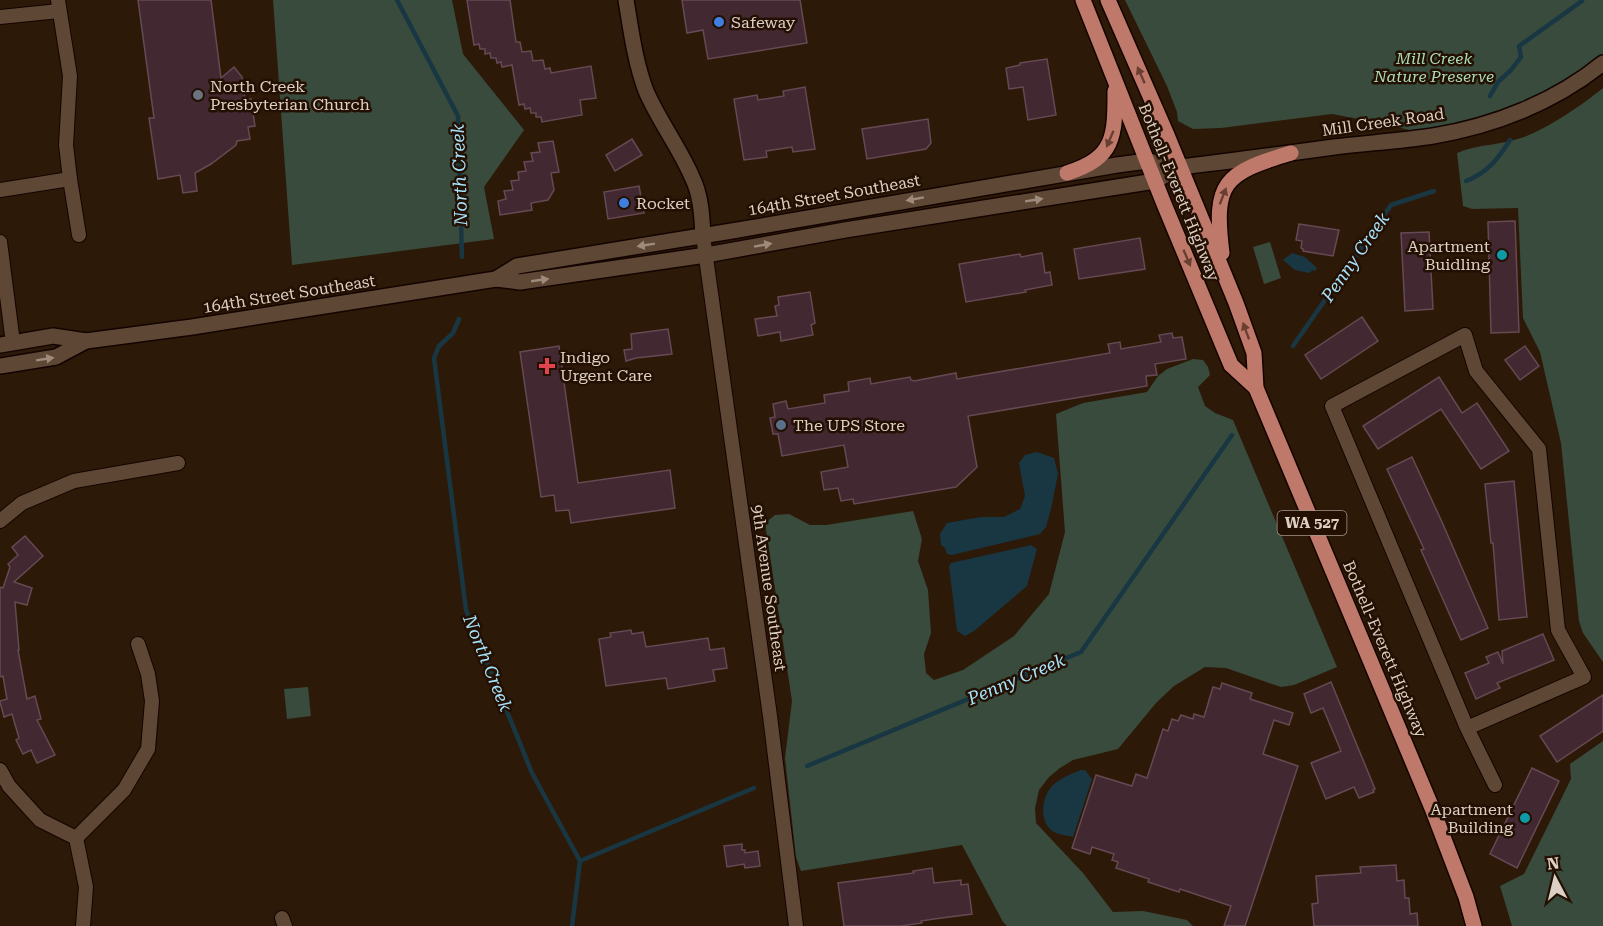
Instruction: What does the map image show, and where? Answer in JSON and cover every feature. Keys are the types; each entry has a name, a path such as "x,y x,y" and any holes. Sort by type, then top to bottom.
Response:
{"main road":[{"path":"626,0 642,80 660,120 692,177 700,203 703,236"},
{"name":"Bothell-Everett Highway","path":"1083,0 1230,364 1256,388"},
{"name":"Bothell-Everett Highway","path":"1108,0 1224,274 1254,353 1256,388 1432,808 1466,897 1474,926"},
{"name":"Mill Creek Road","path":"1155,181 1180,167 1434,136 1485,124 1547,99 1603,63"},
{"path":"1067,173 1084,168 1097,159 1111,141 1114,131 1115,82"},
{"path":"1224,274 1219,206 1222,193 1233,177 1244,169 1291,153"},
{"name":"164th Street Southeast","path":"496,279 518,266 1067,173 1147,161 1180,167"},
{"name":"164th Street Southeast","path":"6,344 53,336 86,341 268,316 496,279 520,282 706,255 845,230 1155,181"},
{"name":"164th Street Southeast","path":"0,366 56,357 86,341"}],"street":[{"path":"0,16 58,6 70,76 66,145 79,235"},
{"path":"0,190 70,179"},
{"name":"9th Avenue Southeast","path":"703,236 770,716 796,926"},
{"path":"0,242 6,344"},
{"path":"1467,728 1584,677 1558,630 1539,449 1476,371 1465,335 1332,406 1467,728 1495,785"},
{"path":"0,521 22,503 74,481 178,463"},
{"path":"76,838 124,790 147,749 152,701 148,674 138,644"},
{"path":"0,770 9,786 40,820 76,838"},
{"path":"76,838 86,887 83,926"}],"green space":[{"path":"273,0 452,0 463,54 524,130 484,187 494,239 292,265"},
{"name":"Mill Creek Nature Preserve","path":"1125,0 1603,0 1603,63 1571,85 1434,136 1332,114 1221,128 1193,129 1178,121 1167,86"},
{"path":"1603,88 1603,662 1583,633 1579,621 1561,443 1540,352 1523,318 1518,208 1472,209 1463,206 1457,153 1516,140 1534,133 1565,115"},
{"path":"1270,242 1281,278 1264,284 1253,247"},
{"path":"1193,359 1203,360 1208,367 1210,375 1198,387 1205,406 1233,420 1337,667 1294,685 1281,687 1226,668 1205,667 1174,686 1156,703 1118,749 1073,760 1049,777 1039,790 1035,808 1036,823 1083,873 1113,912 1143,911 1187,920 1193,926 1007,926 962,845 801,871 796,857 785,758 792,701 765,523 775,515 789,514 810,525 826,525 913,511 922,539 918,561 928,590 931,633 924,654 926,673 934,680 963,670 1014,636 1049,594 1065,532 1056,414 1083,403 1147,392 1158,376 1167,369"},
{"path":"308,687 311,716 287,719 284,689"},
{"path":"1603,741 1603,926 1512,926 1500,886 1524,874 1571,779 1570,764"}],"water":[{"path":"1292,253 1305,257 1317,268 1315,271 1309,273 1295,270 1283,260"},
{"path":"1037,452 1054,458 1058,474 1046,527 1040,534 952,555 947,554 941,545 940,534 947,523 981,517 1004,517 1020,509 1025,496 1019,463 1025,455"},
{"path":"1031,545 1037,549 1027,586 974,631 965,636 957,631 949,566 951,563"},
{"path":"1085,770 1092,779 1073,837 1056,833 1047,825 1043,814 1046,796 1055,783"}],"building":[{"name":"North Creek Presbyterian Church","path":"138,0 211,0 221,78 234,67 242,77 245,99 251,99 255,126 248,127 250,139 237,141 236,145 195,173 197,191 183,193 180,175 158,179 149,118 154,118"},
{"path":"467,0 510,0 516,42 520,42 522,52 531,51 533,61 543,60 545,69 550,68 551,73 591,66 596,98 580,100 582,115 542,122 541,117 536,117 536,113 531,113 530,108 525,109 524,104 519,105 512,65 502,67 501,62 497,63 496,58 491,58 490,53 485,54 485,49 480,49 479,44 474,45"},
{"path":"682,0 800,0 807,43 708,59 703,30 687,33"},
{"path":"1047,59 1056,115 1028,120 1023,87 1009,89 1006,68 1020,65 1020,63"},
{"path":"805,87 815,149 793,152 792,147 766,151 767,157 744,160 734,99 757,95 758,100 784,96 783,91"},
{"path":"928,119 931,143 926,149 867,159 862,129"},
{"path":"632,139 642,155 615,171 606,155"},
{"path":"553,141 559,172 551,173 554,190 548,200 531,203 532,210 500,215 498,201 506,199 504,191 513,190 511,181 519,180 518,172 526,171 524,162 533,161 531,153 540,152 538,143"},
{"name":"Rocket","path":"639,186 644,213 608,219 604,192"},
{"name":"Apartment Buidling","path":"1515,221 1519,332 1491,333 1488,222"},
{"path":"1299,224 1339,230 1333,256 1303,251 1302,241 1296,240"},
{"name":"Apartment Buidling","path":"1429,232 1433,309 1405,311 1401,233"},
{"path":"1140,238 1145,269 1079,279 1074,249"},
{"path":"1042,253 1045,273 1050,272 1052,285 1025,290 1026,292 966,302 959,264 1020,254 1021,257"},
{"path":"810,292 815,323 811,325 813,335 781,341 780,332 758,336 755,319 777,316 775,306 779,305 778,297"},
{"path":"1362,317 1378,341 1321,379 1305,355"},
{"path":"668,329 672,354 626,361 624,350 632,349 631,334"},
{"path":"1172,333 1173,338 1182,337 1186,359 1155,364 1157,375 1146,376 1147,386 968,416 977,467 956,487 854,504 853,499 841,501 838,488 824,490 821,472 848,467 844,445 782,456 778,434 773,434 770,418 775,417 773,404 786,401 788,409 825,403 824,395 849,391 848,382 870,378 871,384 910,377 914,381 956,373 957,379 1110,353 1108,344 1120,342 1121,349 1161,342 1159,335"},
{"path":"559,346 578,483 670,470 675,508 571,523 569,510 556,511 554,495 541,497 520,352"},
{"path":"1525,346 1539,366 1520,380 1505,360"},
{"path":"1439,377 1462,413 1477,403 1509,451 1481,469 1441,409 1378,449 1363,426"},
{"path":"1412,457 1488,628 1461,640 1421,550 1424,549 1387,469"},
{"path":"1514,481 1527,617 1499,620 1493,543 1491,543 1485,484"},
{"path":"25,536 43,556 14,582 32,588 27,605 15,602 18,650 27,699 35,696 41,719 37,720 55,755 37,763 31,750 23,754 16,740 19,738 12,714 4,717 0,702 7,699 3,676 0,677 0,587 3,588 10,567 8,564 18,555 12,547"},
{"path":"631,630 632,634 643,632 646,647 708,638 710,650 724,648 727,668 713,670 715,681 668,689 666,678 606,686 599,639 611,637 610,633"},
{"path":"1543,634 1554,660 1497,683 1500,688 1476,699 1465,673 1489,663 1486,657 1498,652 1503,664 1502,651"},
{"path":"1331,682 1375,789 1374,792 1359,798 1354,787 1326,799 1311,763 1341,751 1323,708 1311,713 1304,694"},
{"path":"1222,683 1252,693 1250,699 1293,713 1289,725 1274,720 1263,754 1298,766 1245,926 1224,926 1231,906 1180,889 1179,892 1148,882 1149,879 1116,868 1118,862 1112,860 1114,854 1092,847 1090,854 1072,848 1096,775 1132,786 1136,774 1147,778 1163,729 1168,731 1172,719 1178,721 1181,715 1193,719 1194,714 1204,717 1213,687 1220,689"},
{"path":"1603,695 1603,731 1557,762 1540,736"},
{"name":"Apartment Building","path":"1532,768 1559,781 1517,868 1490,854"},
{"path":"742,844 742,850 745,850 745,853 758,851 760,866 745,868 744,864 727,867 724,846"},
{"path":"1396,865 1397,881 1404,880 1405,898 1409,898 1410,914 1417,913 1418,926 1314,926 1312,904 1318,903 1316,876 1361,873 1360,867"},
{"path":"932,868 934,883 961,880 961,885 968,884 972,914 901,926 844,926 838,883 914,873 913,871"}],"waterway":[{"name":"North Creek","path":"397,0 458,116 462,257"},
{"name":"Penny Creek","path":"1490,96 1498,82 1521,57 1519,46 1582,1"},
{"name":"Penny Creek","path":"1466,181 1491,165 1510,140"},
{"name":"Penny Creek","path":"1293,346 1391,205 1434,191"},
{"name":"North Creek","path":"459,319 453,333 439,346 434,358 466,610 532,773 580,861 572,926"},
{"name":"Penny Creek","path":"807,766 1081,652 1232,435"},
{"name":"Penny Creek","path":"580,861 754,788"}],"place":[{"name":"Safeway","path":"719,22"},
{"name":"North Creek Presbyterian Church","path":"198,95"},
{"name":"Rocket","path":"624,203"},
{"name":"Apartment Buidling","path":"1502,255"},
{"name":"Indigo Urgent Care","path":"547,366"},
{"name":"The UPS Store","path":"781,425"},
{"name":"Apartment Building","path":"1525,818"}]}
